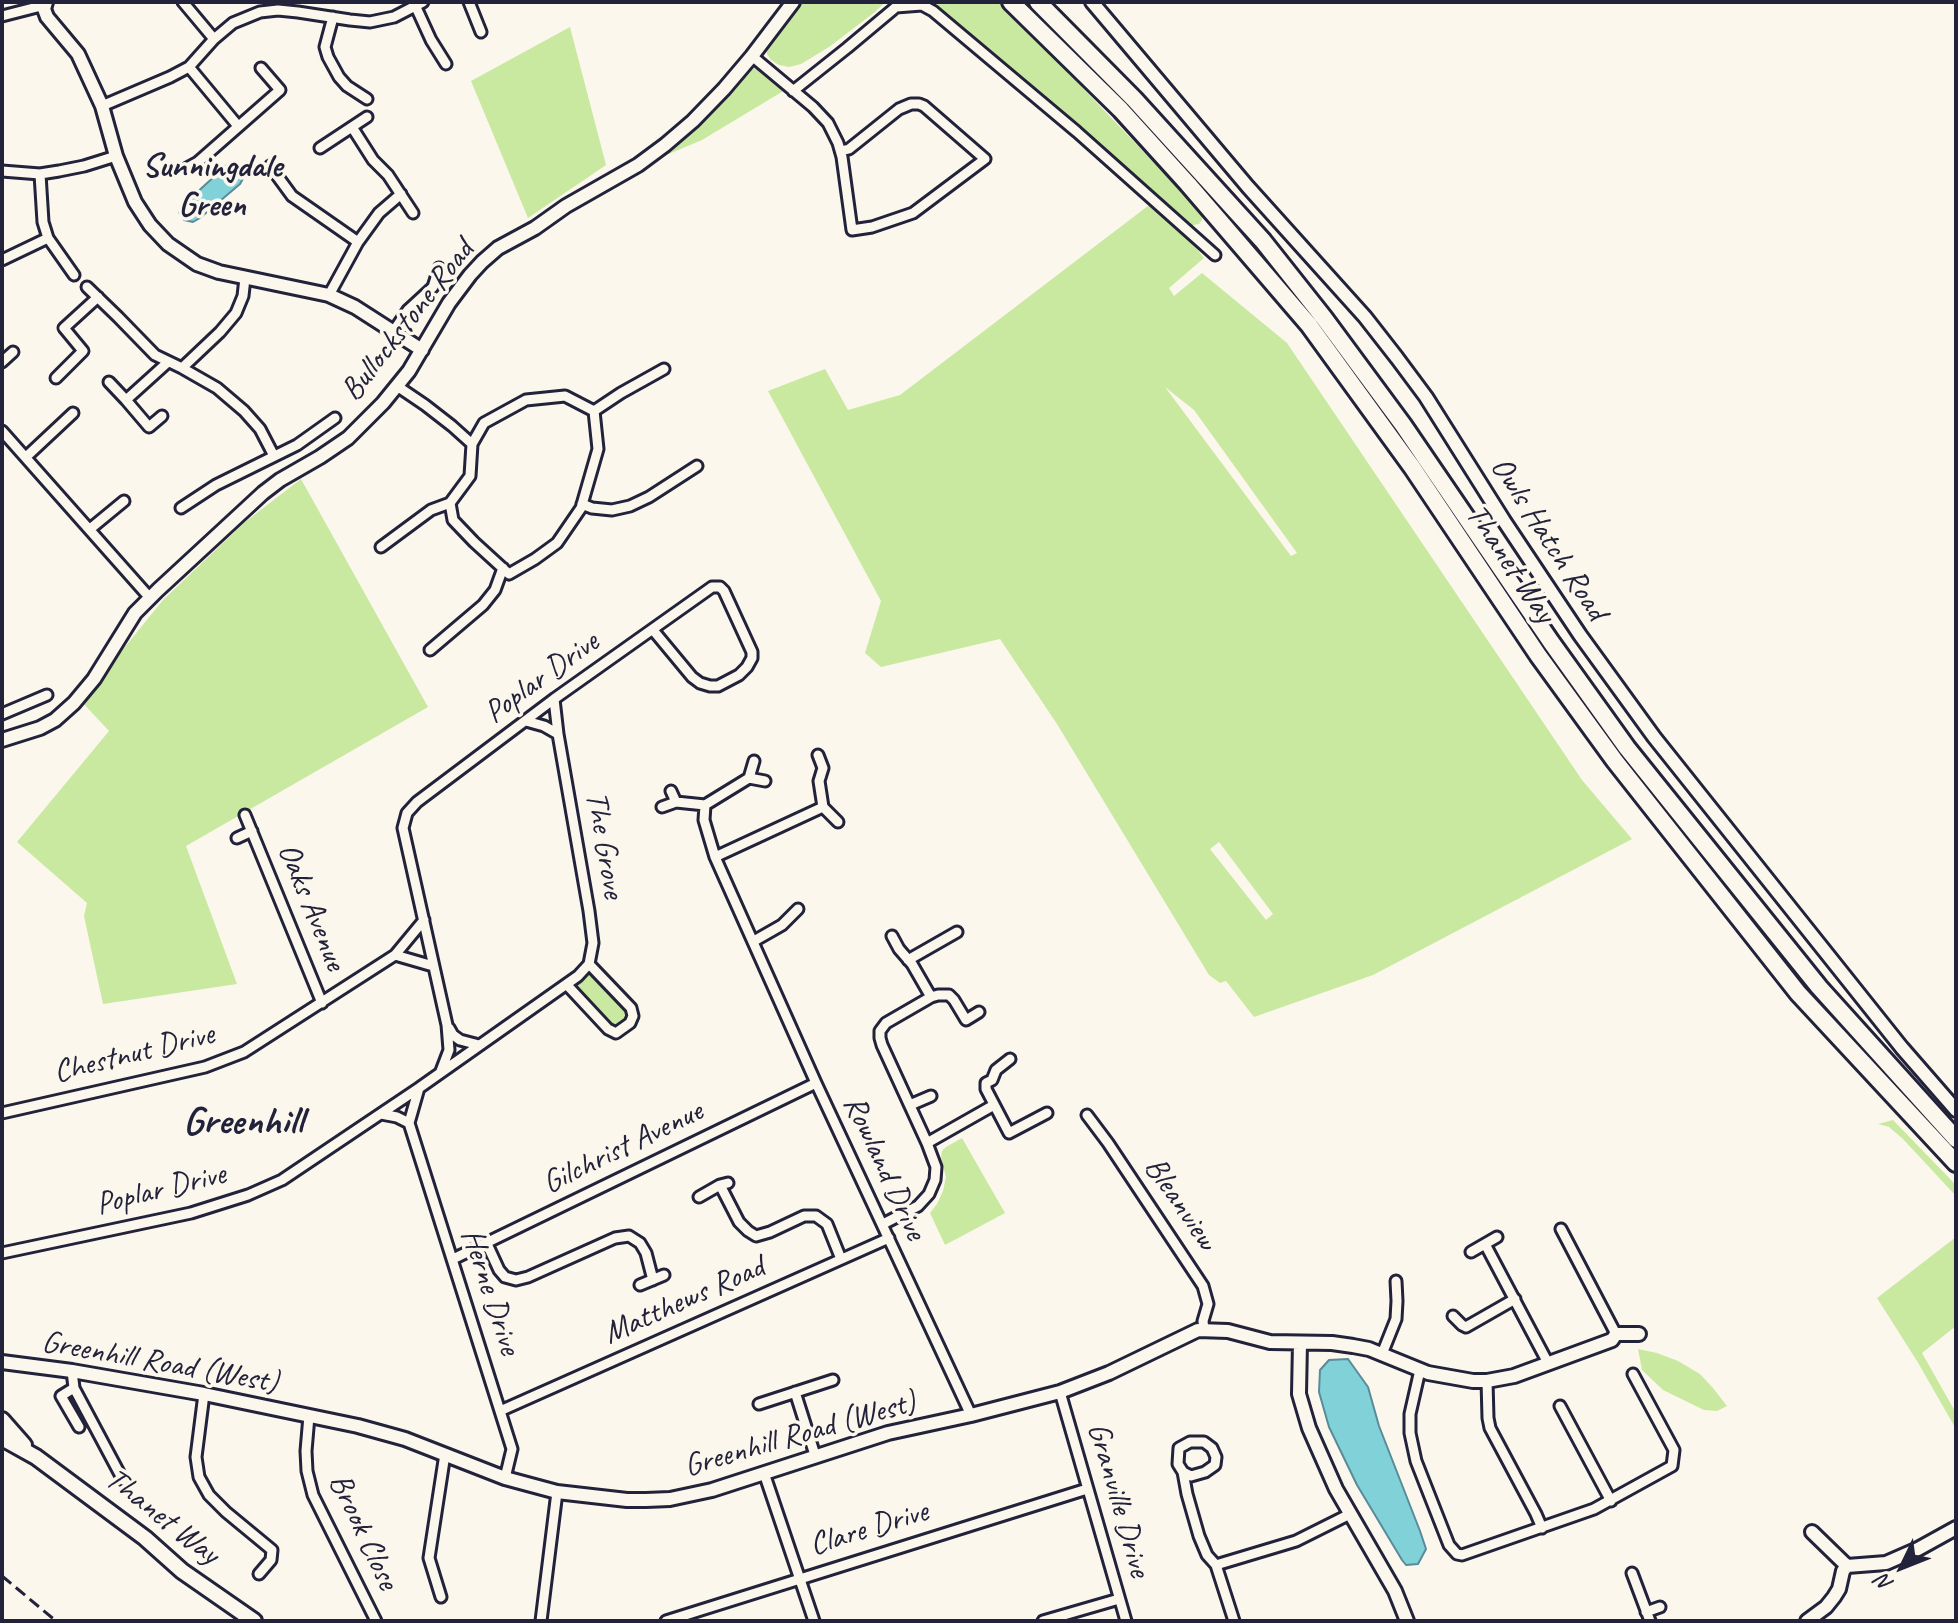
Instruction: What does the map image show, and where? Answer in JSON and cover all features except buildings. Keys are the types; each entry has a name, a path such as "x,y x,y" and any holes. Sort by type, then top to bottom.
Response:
{"highway":[{"name":"Thanet Way","path":"1011,2 1121,110 1199,195 1309,325 1412,467 1529,643 1615,761 1798,993 1956,1163"},
{"name":"Thanet Way","path":"1038,2 1143,109 1263,241 1403,425 1542,630 1627,748 1819,987 1956,1139"}],"main road":[{"path":"2,1420 36,1457"},
{"path":"2,1438 36,1457"},
{"name":"Thanet Way","path":"36,1457 145,1538 182,1571 254,1621"}],"street":[{"path":"183,2 214,39"},
{"path":"469,2 481,32"},
{"name":"Bullockstone Road","path":"2,740 40,728 55,720 74,703 94,679 135,613 150,598 263,493 348,438 397,386 449,303 482,262 498,248 638,165 665,145 713,100 793,2"},
{"name":"Owls Hatch Road","path":"1092,2 1397,358 1426,397 1580,635 1654,737 1892,1036 1956,1110"},
{"path":"2,16 45,4 47,17 78,54 102,106 116,156 135,202 157,235 172,248 197,264 245,278 329,295 355,307 422,350"},
{"path":"102,106 189,67 233,23 278,6 298,7 360,21 380,21 394,17 414,4 446,64"},
{"path":"793,91 896,7 922,5 1077,132 1215,255"},
{"path":"333,17 325,47 328,57 347,86 367,99"},
{"path":"752,56 828,123 841,151 852,230 872,227 913,213 985,159 919,104 899,109 849,149 841,151"},
{"path":"189,67 238,126"},
{"path":"187,168 198,162 280,90 261,68"},
{"path":"320,148 367,117"},
{"path":"352,127 413,213"},
{"path":"2,171 40,174 116,156"},
{"path":"270,166 292,196 358,242"},
{"path":"40,174 40,206 48,238 74,275"},
{"path":"329,295 358,242 379,213 401,194"},
{"path":"2,260 48,238"},
{"path":"393,332 408,310 433,287 439,268"},
{"path":"182,368 236,313 243,296 245,278"},
{"path":"87,287 155,355 217,388 244,411 260,429 274,456"},
{"path":"56,378 83,351 64,328 98,297"},
{"path":"2,362 13,352"},
{"path":"126,400 168,362"},
{"path":"594,411 664,369"},
{"path":"109,382 149,427 162,416"},
{"path":"397,386 472,444"},
{"path":"381,547 431,510 450,503 470,476 472,444 484,423 526,400 565,396 594,411"},
{"path":"450,503 453,520 509,574 535,559 557,543 582,504 598,449 594,411"},
{"path":"26,457 73,413"},
{"path":"181,508 216,485 297,445 335,418"},
{"path":"2,431 150,598"},
{"path":"582,504 612,510 630,506 697,466"},
{"path":"90,529 124,501"},
{"path":"430,650 483,605 495,590 503,568"},
{"name":"Poplar Drive","path":"2,1253 191,1213 248,1195 282,1180 439,1074 449,1050 447,1025 403,828 407,813 417,802 554,699 712,587 717,586 724,591 752,658 739,675 718,686 710,686 692,677 653,630"},
{"path":"2,714 47,695"},
{"name":"The Grove","path":"554,699 589,911 593,943 589,964"},
{"path":"526,721 558,734"},
{"path":"818,755 823,768 819,781 823,807 838,822"},
{"path":"662,807 676,802 705,805 749,778 754,761"},
{"path":"749,778 765,781"},
{"path":"671,791 676,802"},
{"name":"Rowland Drive","path":"705,805 704,820 715,857 816,1083 971,1415"},
{"path":"715,857 823,807"},
{"name":"Oaks Avenue","path":"245,815 322,1003"},
{"name":"Oaks Avenue","path":"237,838 252,831"},
{"path":"754,941 782,925 798,909"},
{"name":"Chestnut Drive","path":"2,1113 205,1067 244,1052 395,955 424,920"},
{"path":"908,960 957,932"},
{"path":"892,936 931,997"},
{"path":"395,955 433,966"},
{"path":"439,1074 567,985 589,964 631,1008 633,1016 630,1023 616,1033 608,1029 567,985"},
{"path":"883,1224 918,1206 929,1194 936,1167 882,1045 880,1031 886,1023 931,997 945,994 954,1000 966,1020 979,1012"},
{"path":"447,1025 460,1040 479,1045"},
{"path":"1010,1059 986,1083 986,1089 1009,1133 1047,1113"},
{"name":"Gilchrist Avenue","path":"453,1259 816,1083"},
{"path":"381,1114 409,1123 419,1088"},
{"path":"910,1105 931,1096"},
{"path":"927,1143 994,1105"},
{"name":"Bleanview","path":"1087,1115 1203,1286 1208,1304 1204,1329"},
{"name":"Herne Drive","path":"409,1123 512,1449 505,1478"},
{"path":"699,1197 724,1184 739,1222 756,1236 804,1216 816,1216 827,1224 841,1259"},
{"path":"1561,1229 1616,1334"},
{"path":"487,1244 499,1270 505,1277 516,1280 615,1238 629,1236 640,1243 646,1253 653,1280"},
{"path":"1471,1252 1497,1237"},
{"name":"Matthews Road","path":"500,1411 889,1238"},
{"path":"1485,1244 1548,1363"},
{"path":"640,1285 664,1275"},
{"path":"1382,1354 1396,1319 1396,1281"},
{"path":"1453,1316 1466,1327 1515,1299"},
{"path":"1204,1329 1235,1332 1270,1342 1362,1347 1448,1378 1487,1381 1514,1376 1612,1340 1616,1334"},
{"name":"Greenhill Road (West)","path":"4,1365 72,1371 204,1394 389,1434 505,1478 557,1492 627,1500 670,1499 712,1490 888,1433 1060,1392 1204,1329"},
{"path":"1616,1334 1639,1334"},
{"path":"1300,1343 1298,1386 1302,1409 1324,1464 1395,1591 1407,1621"},
{"path":"1420,1370 1410,1414 1411,1440 1424,1484 1454,1551 1459,1555 1594,1509 1672,1466 1674,1450 1633,1374"},
{"path":"72,1371 74,1388 123,1480"},
{"path":"759,1404 833,1379"},
{"path":"1487,1381 1489,1425 1542,1528"},
{"path":"74,1388 61,1396 79,1427"},
{"path":"795,1392 815,1455"},
{"name":"Granville Drive","path":"1060,1392 1126,1621"},
{"path":"204,1394 196,1457 199,1477 209,1495 272,1550 271,1560 259,1574"},
{"path":"1560,1406 1611,1501"},
{"name":"Brook Close","path":"309,1416 307,1471 313,1495 376,1621"},
{"path":"1183,1472 1191,1476 1215,1465 1212,1448 1204,1442 1190,1442 1179,1448 1178,1464 1183,1472 1199,1536 1207,1555 1216,1565 1234,1621"},
{"path":"441,1597 432,1582 429,1558 445,1454"},
{"path":"764,1473 814,1621"},
{"name":"Clare Drive","path":"666,1621 1087,1489"},
{"path":"541,1621 557,1492"},
{"path":"1216,1565 1296,1541 1350,1514"},
{"path":"1807,1621 1834,1597 1847,1566 1886,1563 1956,1528"},
{"path":"1812,1532 1847,1566"},
{"path":"1632,1573 1648,1617 1660,1607"},
{"path":"1043,1621 1119,1599"}],"green space":[{"path":"796,2 885,2 829,47 801,64 789,67 771,60 766,46"},
{"path":"930,2 998,2 1202,213 1199,224 1189,226 1182,221"},
{"path":"570,27 606,165 528,218 471,81"},
{"path":"758,69 785,90 702,140 657,159 654,157 745,70"},
{"path":"1157,199 1204,258 1169,288 1174,296 1202,273 1287,343 1582,780 1632,839 1373,975 1254,1017 1226,981 1220,983 1209,975 1057,724 1000,639 881,667 865,653 881,601 768,391 825,369 848,410 900,395","holes":["1165,387 1194,410 1297,553 1291,556","1219,842 1273,914 1266,920 1210,849"]},
{"path":"301,479 428,707 186,846 237,984 103,1004 84,916 87,903 17,842 109,731 81,701 163,600 245,522"},
{"path":"589,964 633,1016 616,1033 567,985"},
{"path":"1893,1120 1956,1185 1956,1196 1903,1139 1889,1127 1878,1124"},
{"path":"962,1138 1005,1213 945,1245 930,1213 943,1191 946,1177 942,1151"},
{"path":"1956,1237 1956,1326 1922,1353 1956,1413 1956,1429 1877,1298"},
{"path":"1638,1349 1678,1361 1700,1374 1727,1406 1717,1411 1704,1410 1663,1390 1642,1370"}],"water":[{"path":"229,163 242,167 246,173 240,184 200,218 193,222 184,220 179,213 182,206"},
{"path":"1348,1359 1368,1387 1379,1426 1420,1531 1426,1549 1418,1564 1406,1565 1402,1560 1357,1485 1329,1427 1319,1392 1320,1370 1329,1360"}],"railway":[{"path":"2,1576 56,1621"}],"district":[{"name":"Sunningdale Green","path":"212,186"},
{"name":"Greenhill","path":"243,1123"}]}
